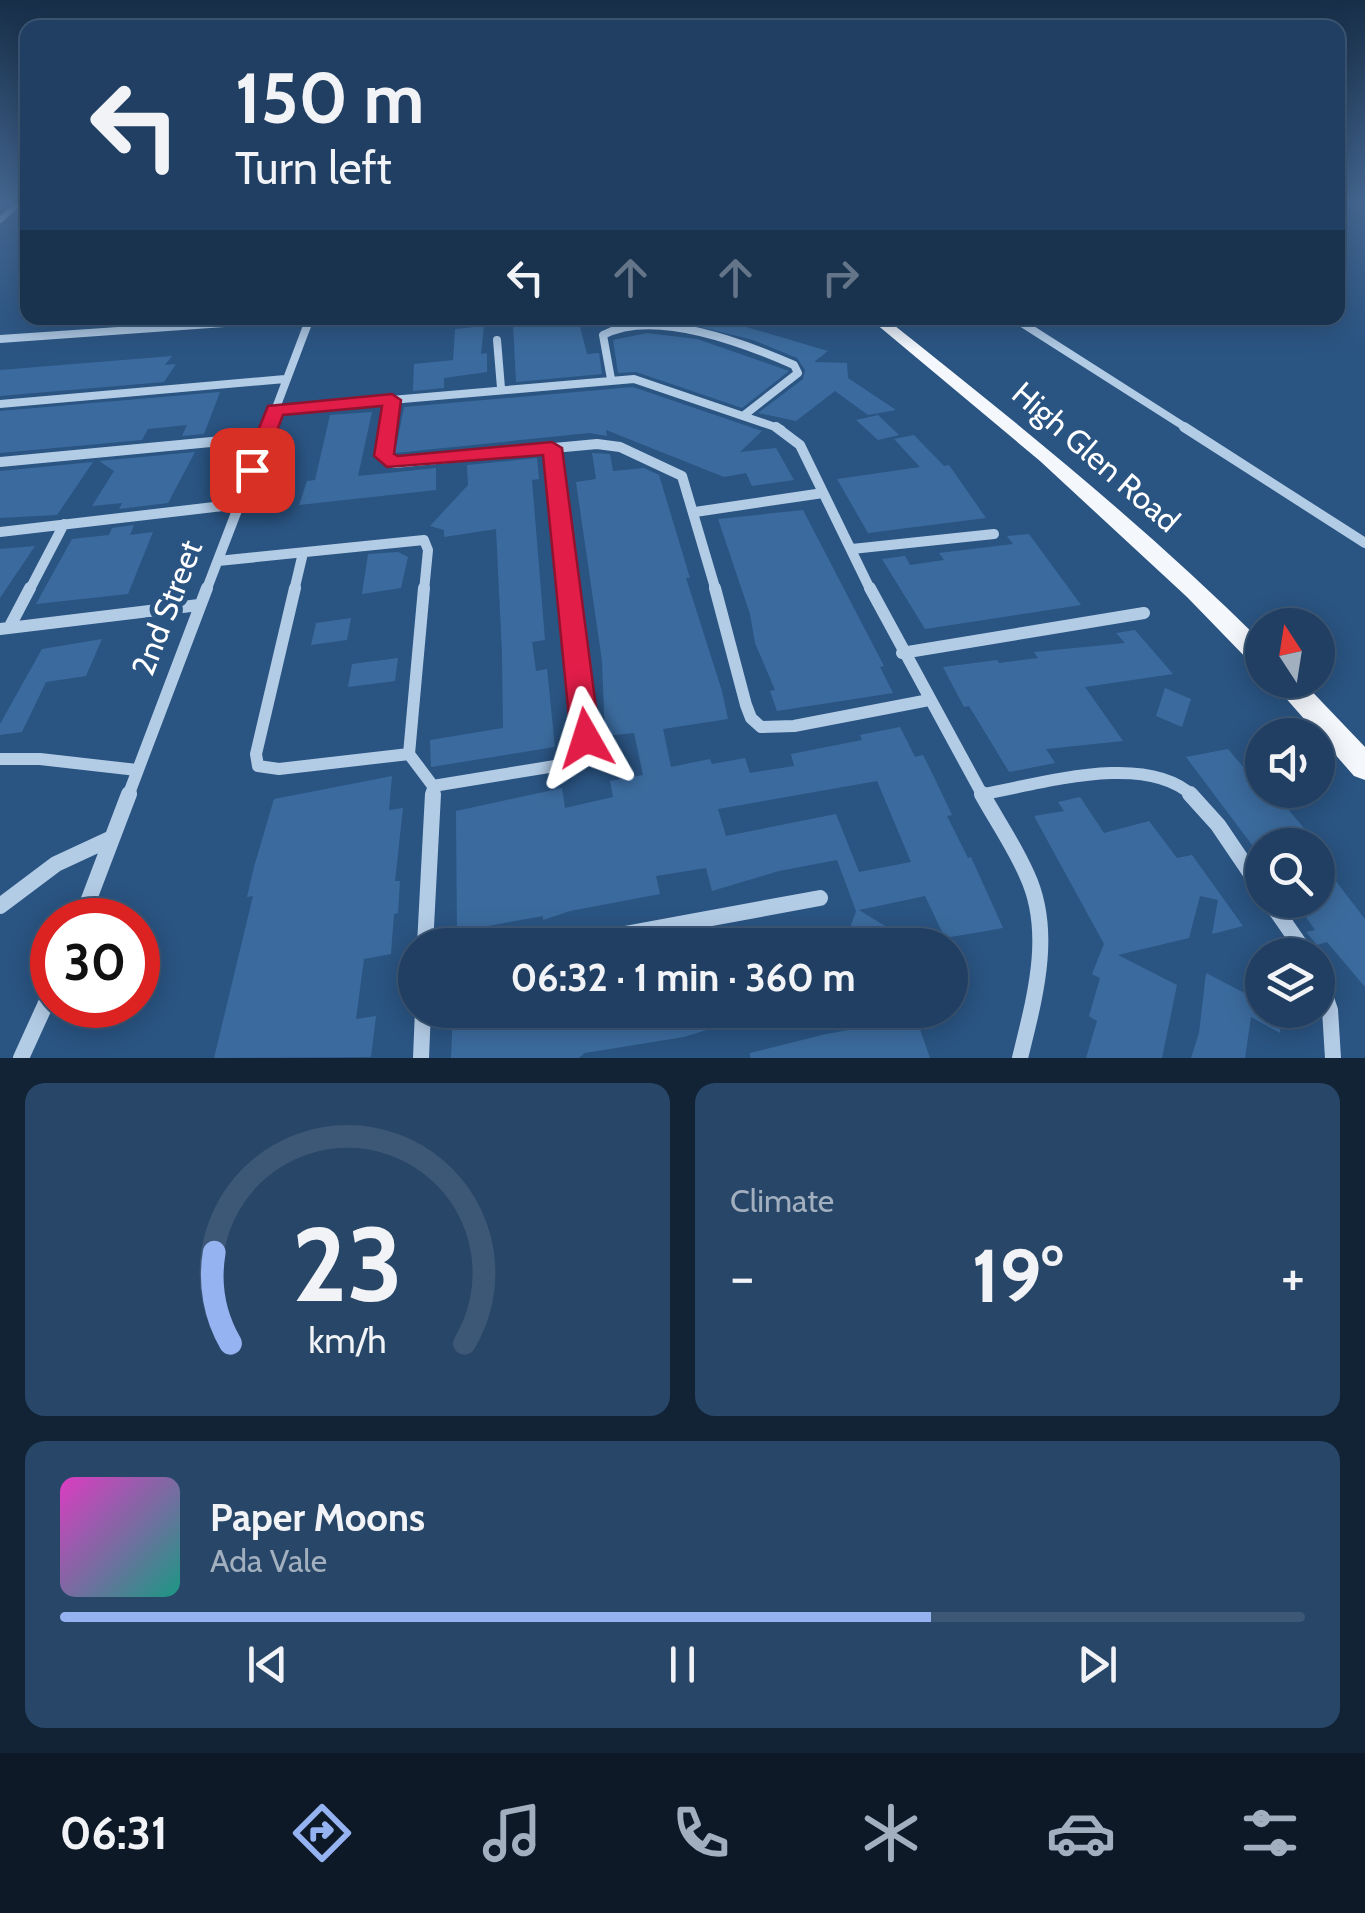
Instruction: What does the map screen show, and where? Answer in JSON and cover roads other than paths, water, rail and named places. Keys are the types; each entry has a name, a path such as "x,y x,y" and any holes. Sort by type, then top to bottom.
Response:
{"main road":[{"name":"High Glen Road","path":"885,325 1060,468 1245,641"},
{"path":"1301,698 1365,767"}],"street":[{"path":"0,339 152,325"},
{"name":"2nd Street","path":"89,898 307,325"},
{"path":"1025,325 1365,544"},
{"path":"611,379 604,335 620,327 670,326 792,364 798,373 743,416"},
{"path":"497,340 501,388"},
{"path":"0,404 285,379"},
{"path":"275,410 611,379 648,382 779,428 794,438 902,653 1023,864 1037,904 1041,935 1036,989 1020,1058"},
{"path":"392,400 384,456 394,463 606,444 685,479 746,706 754,723 782,728 930,700"},
{"path":"0,462 265,437"},
{"path":"433,786 561,765 584,746 552,448"},
{"path":"696,512 823,493"},
{"path":"0,532 240,504"},
{"path":"5,628 64,524"},
{"path":"852,549 994,534"},
{"path":"218,561 416,538 427,543 409,754 433,786 426,928"},
{"path":"303,553 256,754 258,766 279,769 409,754"},
{"path":"5,628 200,604"},
{"path":"902,653 1144,613"},
{"path":"0,759 40,759 136,770"},
{"path":"984,794 1124,773 1158,774 1187,790 1245,866"},
{"path":"0,906 66,858 112,838"},
{"path":"658,928 820,898"},
{"path":"21,1058 35,1028"},
{"path":"422,1058 423,1028"},
{"path":"1331,1028 1333,1058"}]}
